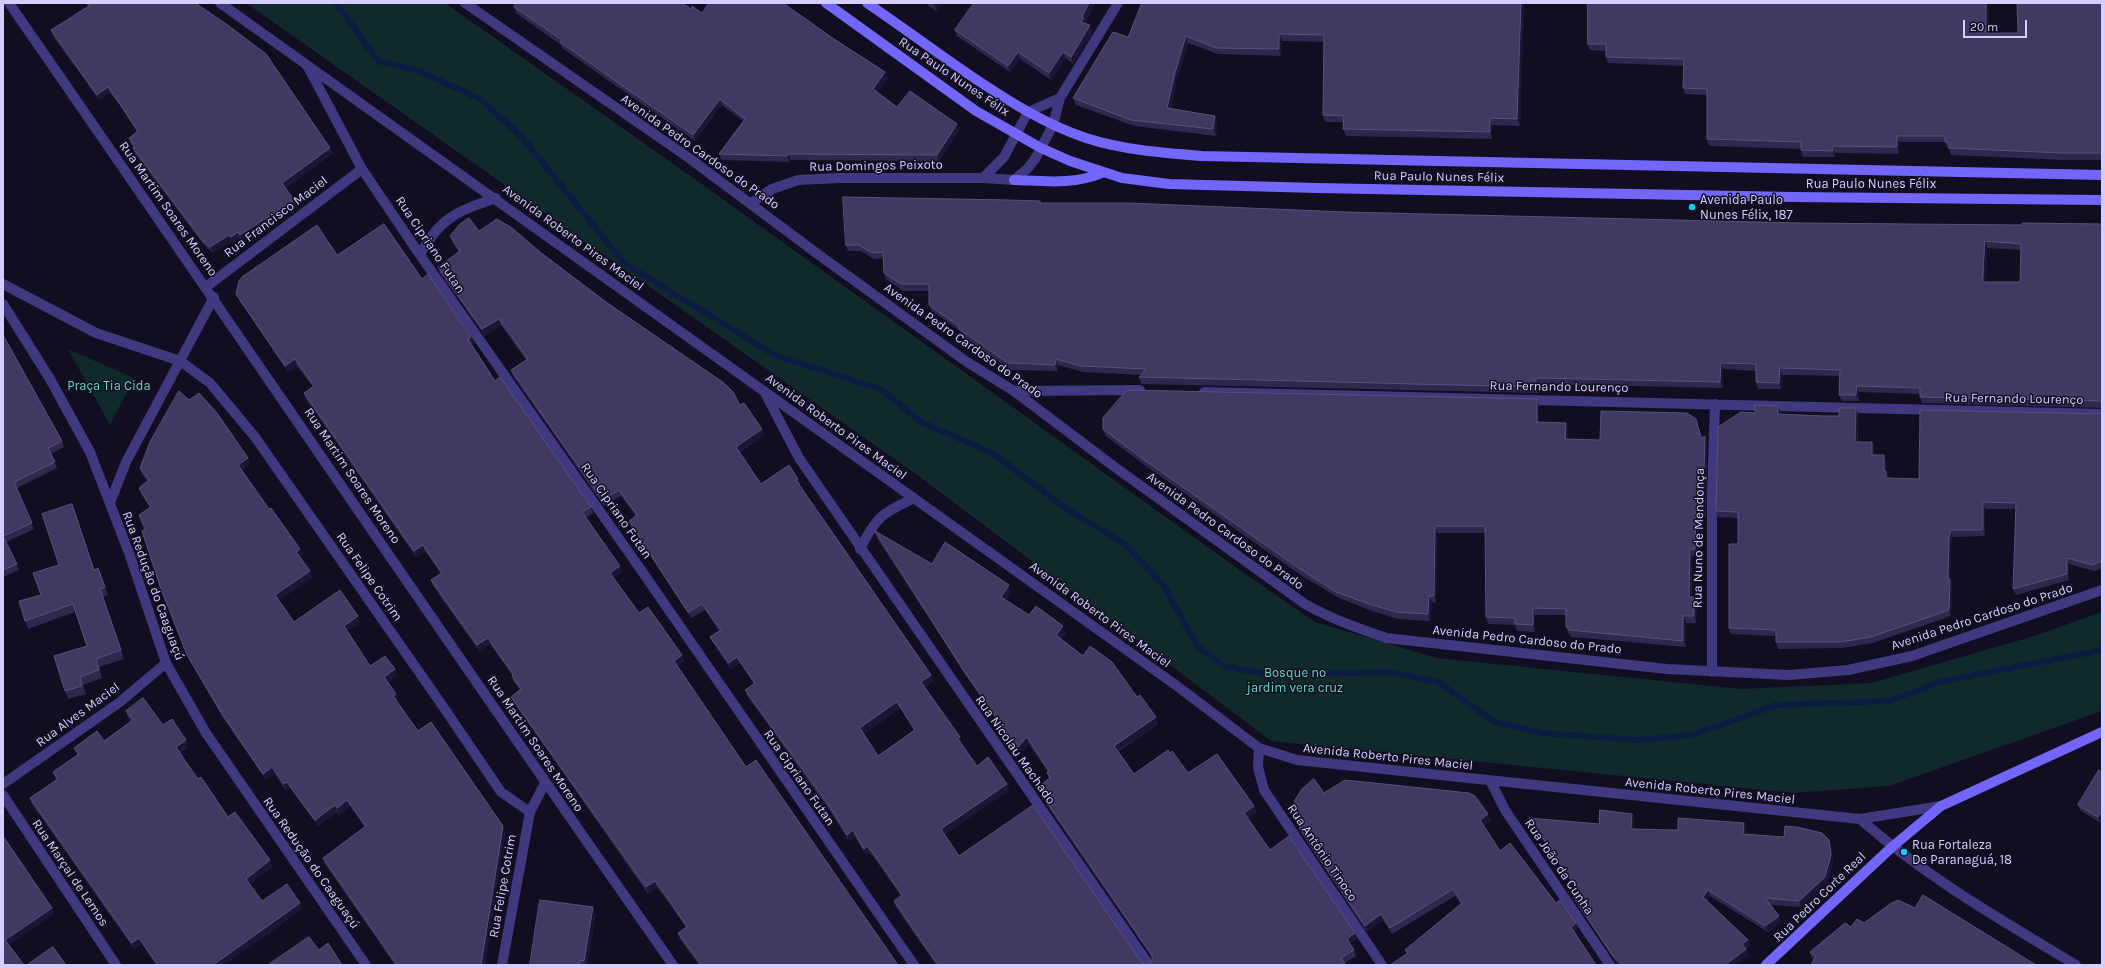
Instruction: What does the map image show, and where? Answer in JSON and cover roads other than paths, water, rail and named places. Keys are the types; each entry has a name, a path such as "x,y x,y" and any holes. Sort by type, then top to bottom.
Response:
{"main road":[{"name":"Rua Paulo Nunes Félix","path":"826,3 976,111 1042,148 1070,161 1102,173 1161,183 1192,185 1785,197 2102,200"},
{"name":"Rua Paulo Nunes Félix","path":"867,3 969,74 1028,112 1053,126 1086,138 1124,148 1202,156 2102,175"},
{"path":"1014,180 1049,182 1086,179 1102,173"},
{"name":"Avenida Roberto Pires Maciel","path":"1941,806 2102,732"},
{"name":"Rua Pedro Corte Real","path":"1766,965 1892,847 1941,806"}],"street":[{"name":"Rua Martim Soares Moreno","path":"9,3 214,298 545,783 673,965"},
{"name":"Avenida Roberto Pires Maciel","path":"220,3 496,198 1259,748 1297,760 1491,782 1860,819 1941,806"},
{"name":"Avenida Pedro Cardoso do Prado","path":"464,3 751,203 819,256 961,357 1014,391 1118,470 1305,604 1331,618 1386,638 1667,669 1789,675 1848,670 1912,656 2102,590"},
{"path":"1014,180 1028,168 1042,148 1053,126 1060,98 1118,3"},
{"name":"Rua Cipriano Futan","path":"307,65 362,169 420,255 639,567 914,965"},
{"path":"983,178 1000,163 1028,112 1060,98"},
{"name":"Rua Francisco Maciel","path":"206,287 362,169"},
{"name":"Rua Domingos Peixoto","path":"751,203 772,189 798,180 983,178 1014,180"},
{"path":"420,255 427,241 437,228 454,214 496,198"},
{"name":"Rua Felipe Cotrim","path":"3,284 96,333 180,361 210,383 255,437 501,792 530,812"},
{"path":"110,503 126,462 214,298"},
{"name":"Rua Redução do Caaguaçú","path":"3,304 50,379 90,452 129,553 166,663 206,733 366,965"},
{"path":"1014,391 1085,389 1149,390"},
{"name":"Rua Nicolau Machado","path":"764,391 799,458 860,549 1149,965"},
{"name":"Rua Fernando Lourenço","path":"1197,391 2102,414"},
{"name":"Rua Nuno de Mendonça","path":"1712,672 1712,494 1716,404"},
{"path":"860,549 872,525 880,517 914,498"},
{"name":"Rua Alves Maciel","path":"3,784 120,702 166,663"},
{"name":"Rua Antônio Tinoco","path":"1259,748 1258,767 1264,790 1382,965"},
{"name":"Rua João da Cunha","path":"1491,782 1505,810 1610,965"},
{"name":"Rua Felipe Cotrim","path":"502,965 530,812 545,783"},
{"name":"Rua Marçal de Lemos","path":"3,795 116,965"},
{"path":"1860,819 1892,847 1956,892 2076,965"}],"waterway":[{"path":"336,3 378,61 419,71 480,99 520,135 624,263 776,356 881,389 921,422 992,453 1070,511 1125,544 1164,586 1197,646 1224,666 1272,675 1389,672 1438,682 1495,722 1542,733 1637,740 1693,735 1776,705 1889,701 1940,682 2102,650"}],"place":[{"name":"Avenida Paulo Nunes Félix, 187","path":"1692,207"},
{"name":"Rua Fortaleza De Paranaguá, 18","path":"1904,852"}],"park label":[{"name":"Praça Tia Cida","path":"109,386"},
{"name":"Bosque no jardim vera cruz","path":"1295,680"}]}
